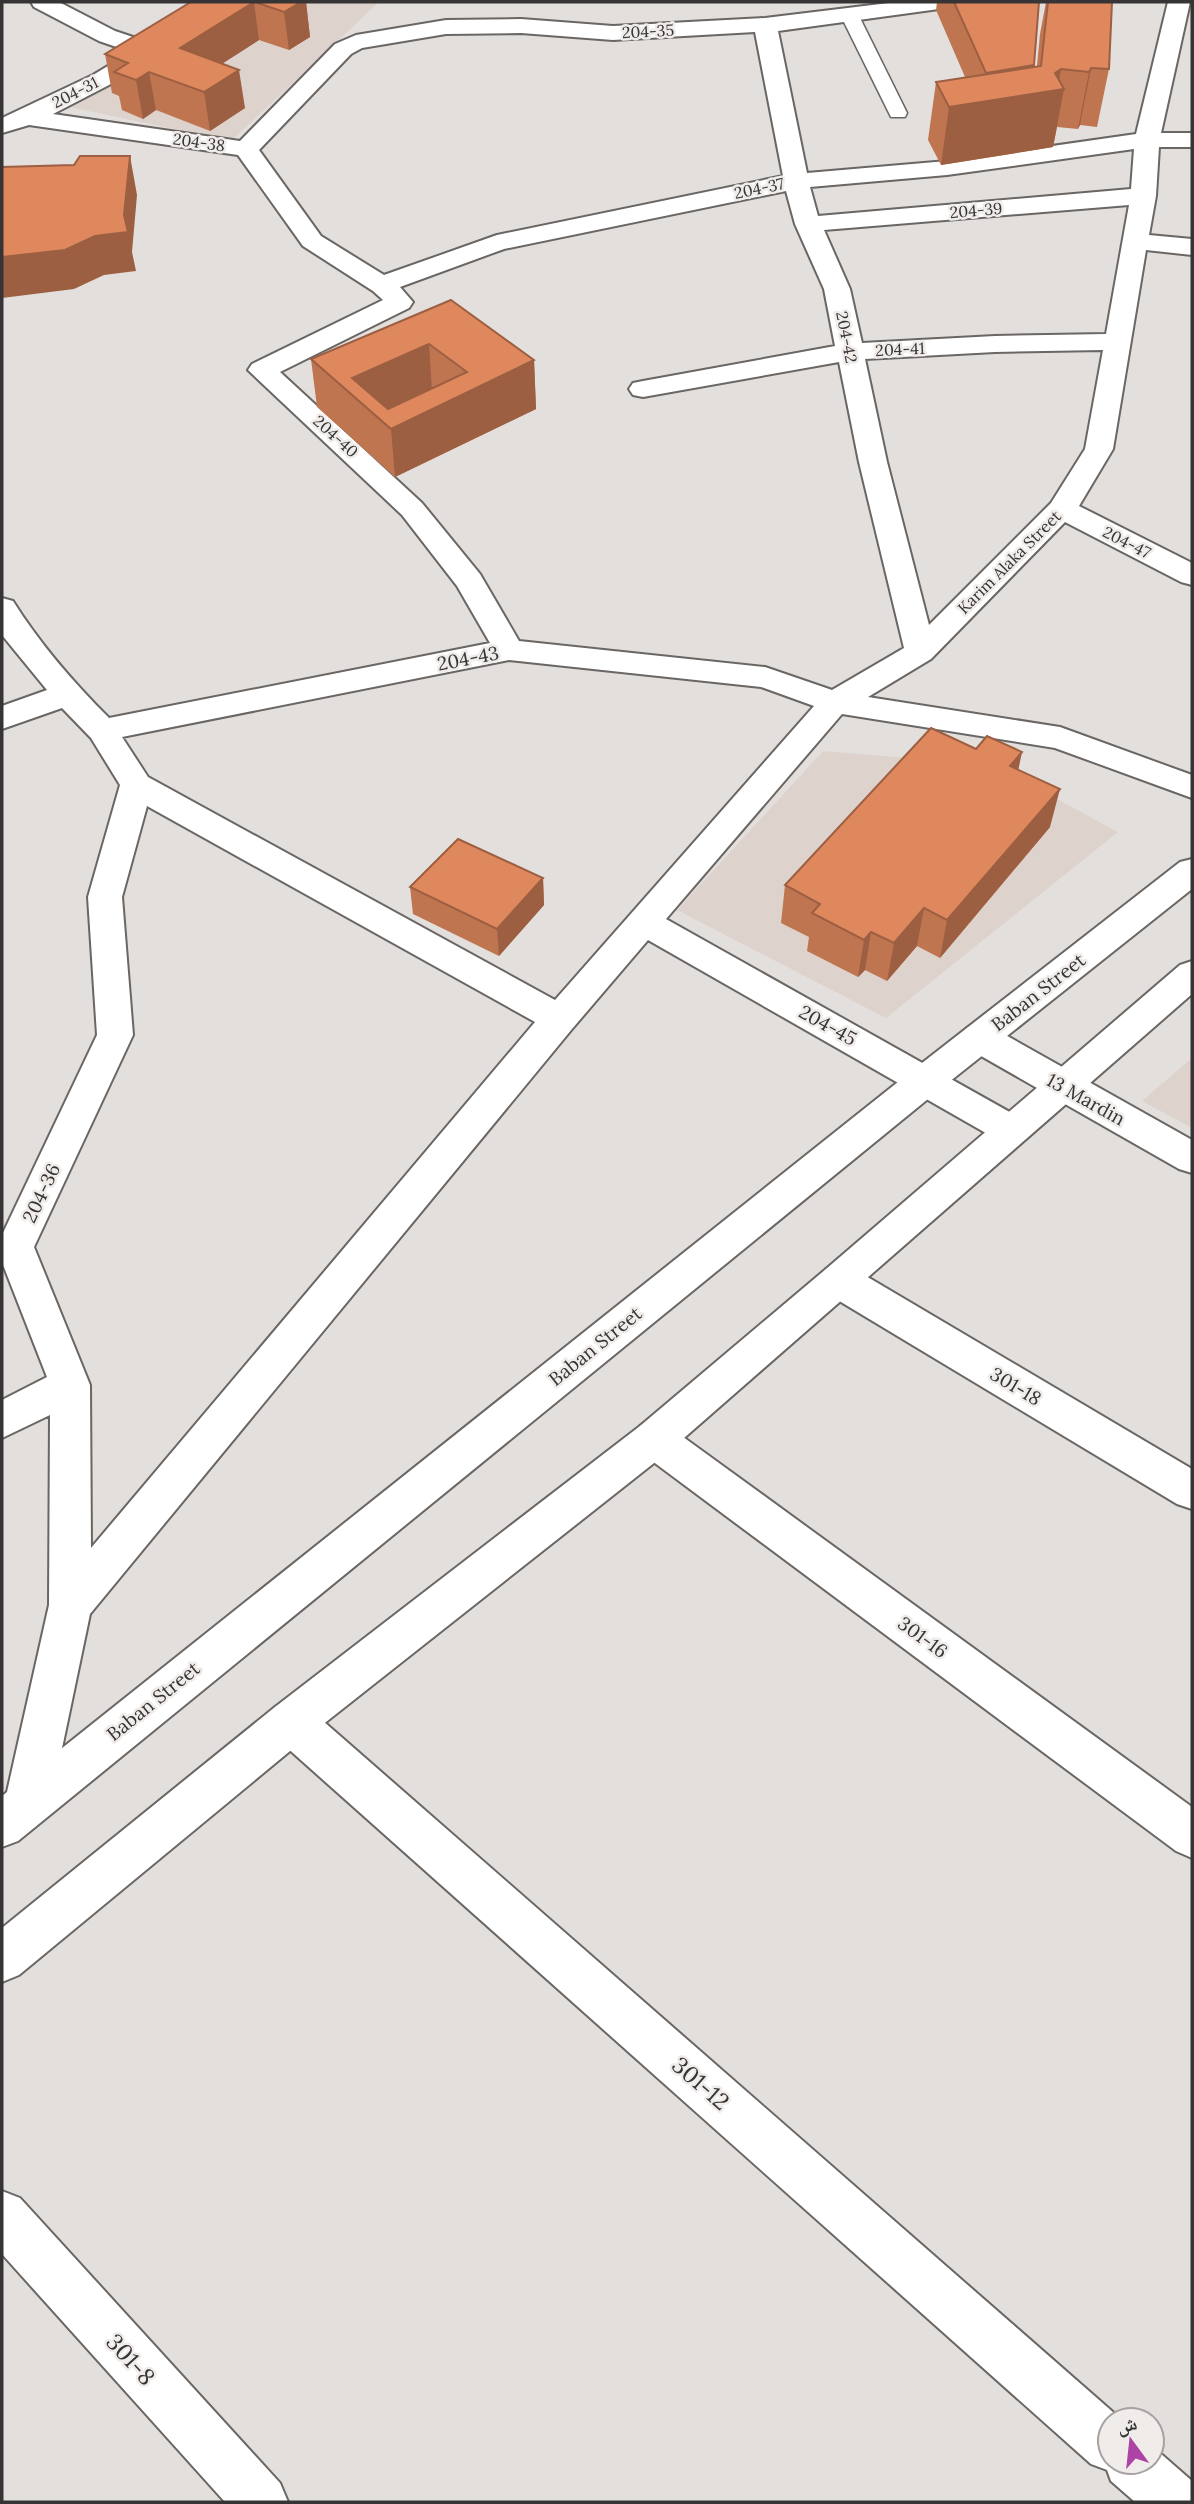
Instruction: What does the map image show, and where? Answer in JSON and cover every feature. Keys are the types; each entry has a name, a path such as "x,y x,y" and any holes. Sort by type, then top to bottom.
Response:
{"street":[{"path":"42,2 107,36 149,50"},
{"name":"204-31","path":"27,117 101,80 231,2"},
{"path":"521,26 524,2"},
{"name":"204-35","path":"246,149 343,49 356,42 446,27 521,26 613,33 765,25 850,16 913,3 939,2"},
{"name":"Karim Alaka Street","path":"70,1605 559,1019 835,702 920,652 1062,509 1099,449 1143,196 1147,139 1179,2"},
{"name":"204-42","path":"765,25 796,181 808,224 838,289 873,462 920,652"},
{"name":"204-38","path":"2,126 27,117 246,149 312,241 382,285"},
{"name":"204-37","path":"382,285 497,243 796,181 947,168 1147,139 1192,140"},
{"name":"204-39","path":"808,224 1143,196"},
{"path":"1134,241 1192,247"},
{"name":"204-40","path":"382,285 400,302 262,370 355,453 412,509 469,581 509,650"},
{"name":"204-41","path":"643,389 850,352 995,344 1119,342"},
{"name":"204-47","path":"1062,509 1192,575"},
{"path":"2,608 8,622 67,694 102,730 136,785 559,1019"},
{"name":"204-43","path":"102,730 509,650 765,677 835,702"},
{"path":"2,718 67,694"},
{"path":"835,702 1060,738 1192,787"},
{"name":"204-36","path":"15,1813 70,1605 70,1385 8,1245 115,1035 105,897 136,785"},
{"name":"Baban Street","path":"15,1813 926,1080 1192,871"},
{"name":"204-45","path":"644,922 1011,1130"},
{"path":"2,1958 291,1722 653,1439 841,1281 1192,974"},
{"name":"13 Mardin","path":"980,1038 1192,1158"},
{"name":"301-18","path":"841,1281 1192,1491"},
{"path":"2,1420 70,1385"},
{"name":"301-16","path":"653,1439 1192,1835"},
{"name":"301-12","path":"291,1722 1096,2433"},
{"name":"301-8","path":"2,2217 261,2502"},
{"path":"1146,2476 1175,2502"}],"lane":[{"path":"850,16 898,113"}],"shaded area":[{"path":"244,2 379,2 231,141 69,107"},
{"path":"823,751 994,765 1118,832 886,1018 677,910"},
{"path":"1192,1058 1192,1128 1142,1101"}],"building":[{"path":"191,2 254,2 180,48 239,70 204,92 149,72 136,80 114,72 128,63 105,54"},
{"path":"255,2 301,2 284,12"},
{"path":"954,2 1039,2 1034,65 986,73"},
{"path":"1048,2 1112,2 1109,69 1091,68 1089,72 1061,69 1055,73 1064,89 949,107 936,82 1041,66"},
{"path":"80,156 130,156 124,215 128,232 95,236 65,250 2,257 2,167 74,165"},
{"path":"451,300 534,360 391,429 311,359","holes":["429,344 467,372 388,409 352,378"]},
{"path":"931,728 976,749 987,736 1022,752 1010,766 1060,789 947,920 924,908 894,943 871,932 864,940 812,913 820,904 785,885"},
{"path":"458,839 543,878 497,929 410,887"}]}
